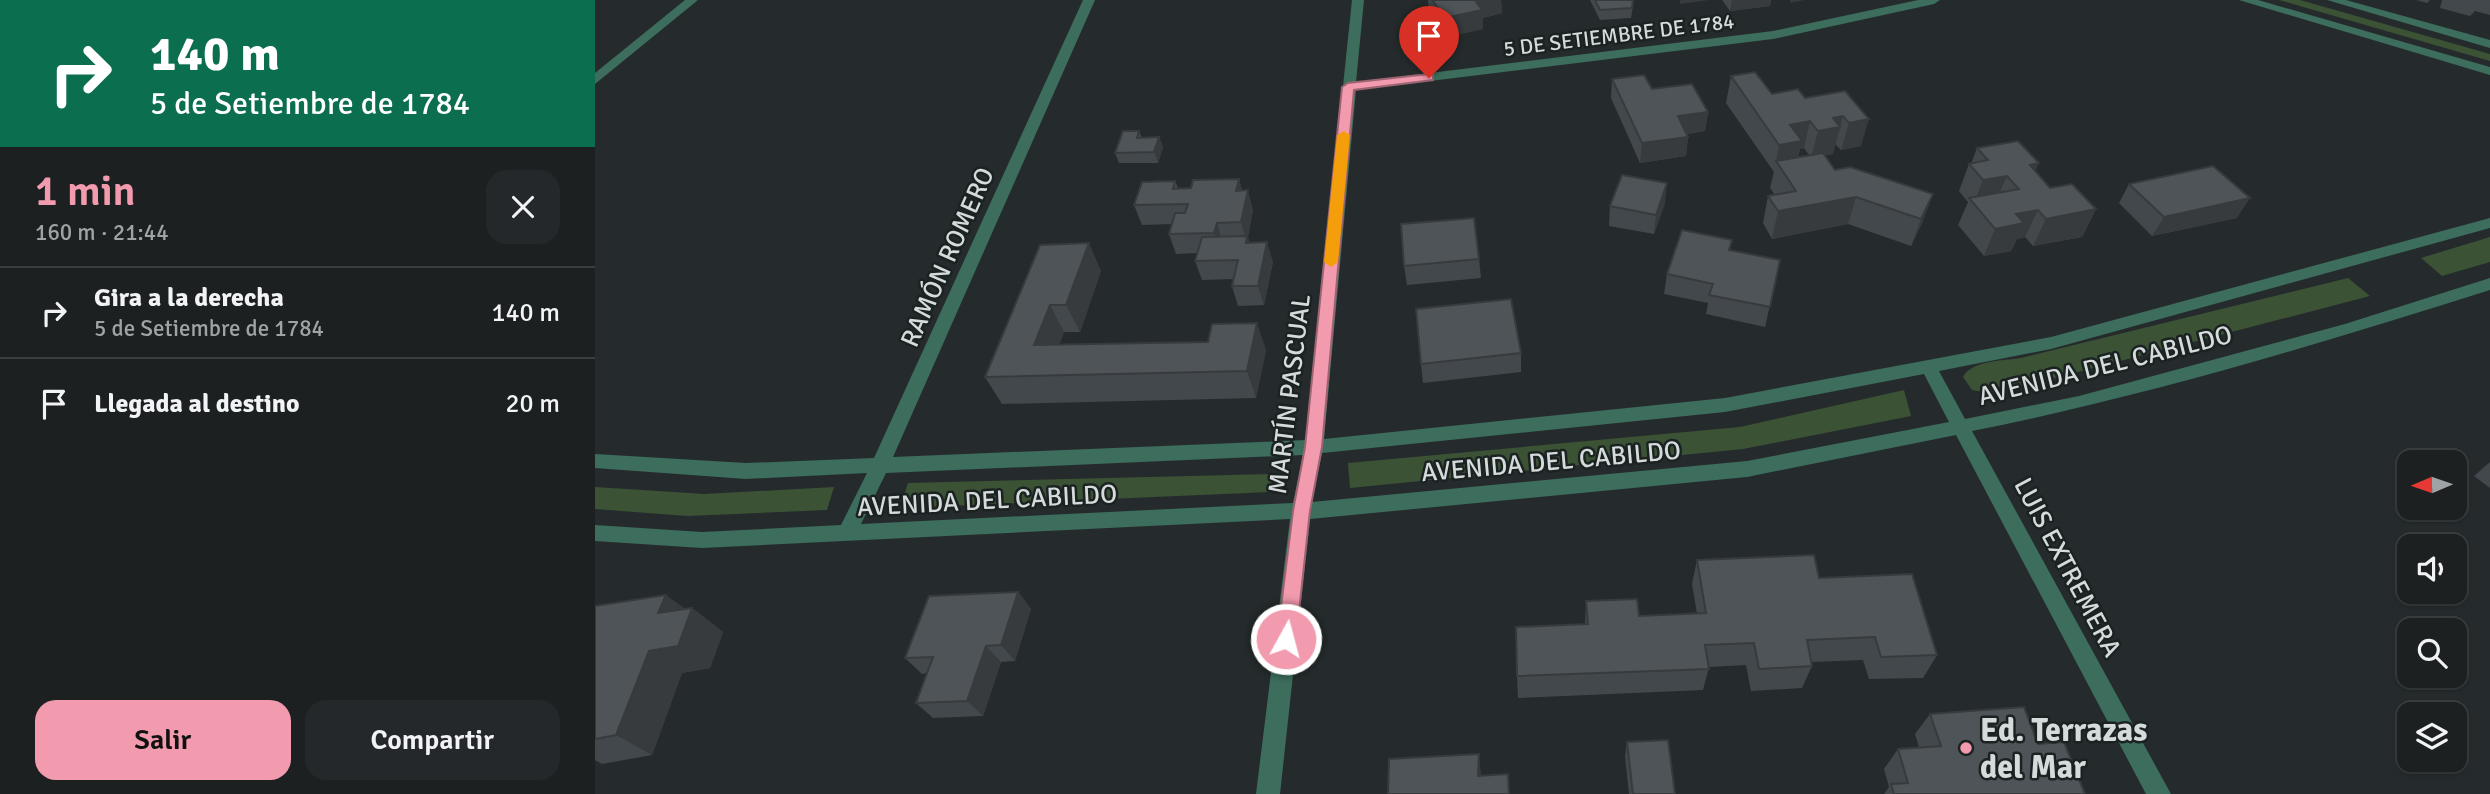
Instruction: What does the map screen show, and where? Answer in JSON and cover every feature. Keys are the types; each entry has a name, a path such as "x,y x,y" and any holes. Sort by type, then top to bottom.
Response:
{"street":[{"path":"598,75 692,0"},
{"name":"RAMÓN ROMERO","path":"846,533 880,466 1089,0"},
{"name":"MARTÍN PASCUAL","path":"1268,794 1301,511 1314,447 1358,0"},
{"name":"5 DE SETIEMBRE DE 1784","path":"1348,87 1773,35 1934,0"},
{"path":"2245,0 2490,71"},
{"path":"2333,0 2490,44"},
{"name":"AVENIDA DEL CABILDO","path":"595,461 745,471 1314,447 1725,405 2051,343 2490,223"},
{"name":"AVENIDA DEL CABILDO","path":"595,534 702,540 1301,511 1747,469 2079,403 2347,329 2490,284"},
{"name":"LUIS EXTREMERA","path":"1929,366 2159,794"}],"green space":[{"path":"2279,0 2300,0 2490,54 2490,61"},
{"path":"2490,237 2490,262 2442,276 2421,258"},
{"path":"2348,278 2370,296 1994,394 1972,390 1963,377 1967,371 1981,364 2021,358"},
{"path":"1904,390 1911,416 1743,449 1350,488 1348,463 1740,427"},
{"path":"1273,474 1270,492 900,508 908,483"},
{"path":"595,487 704,494 834,487 827,510 687,516 595,509"}],"building":[{"path":"1432,0 1475,0 1482,10 1445,18"},
{"path":"1595,0 1633,0 1632,8 1600,10"},
{"path":"1755,72 1772,94 1798,89 1805,98 1845,91 1869,119 1849,123 1843,116 1833,118 1840,127 1818,131 1810,121 1790,125 1802,141 1779,145 1731,76"},
{"path":"1644,75 1652,89 1692,84 1708,112 1678,116 1688,137 1642,143 1612,79"},
{"path":"1123,131 1139,131 1137,138 1159,137 1154,152 1115,153"},
{"path":"2018,141 2039,163 2030,165 2050,188 2072,184 2096,209 2046,219 2038,210 2016,214 2024,223 1995,229 1969,198 2019,189 2007,176 1983,180 1969,164 1988,160 1977,148"},
{"path":"1823,153 1835,170 1850,167 1933,194 1921,219 1856,197 1778,211 1768,196 1796,191 1776,161"},
{"path":"2213,166 2250,198 2164,217 2129,184"},
{"path":"1622,175 1667,183 1656,215 1610,206"},
{"path":"1239,179 1236,191 1248,190 1241,222 1217,223 1214,233 1169,234 1175,213 1185,213 1188,204 1134,205 1142,182 1175,181 1173,189 1191,188 1193,180"},
{"path":"1474,218 1479,259 1404,266 1401,224"},
{"path":"1682,230 1732,240 1729,250 1780,260 1770,307 1709,295 1713,284 1667,274"},
{"path":"1247,236 1246,243 1267,242 1258,286 1232,286 1238,260 1195,261 1202,237"},
{"path":"1089,243 1066,305 1050,305 1034,345 1208,342 1212,324 1257,323 1247,371 985,377 1040,245"},
{"path":"1511,299 1521,353 1421,364 1416,309"},
{"path":"1814,555 1819,578 1912,574 1937,655 1881,657 1875,637 1807,640 1812,666 1759,669 1754,643 1705,645 1709,669 1517,676 1516,627 1588,624 1586,601 1637,599 1639,616 1706,613 1697,560"},
{"path":"1018,592 1001,645 986,646 967,701 916,703 933,657 905,658 929,596"},
{"path":"666,595 658,613 692,608 678,646 649,651 616,735 595,739 595,606"},
{"name":"Ed. Terrazas del Mar","path":"2024,707 2038,744 2064,742 2085,794 1894,794 1891,784 1908,783 1898,749 1941,746 1930,714"},
{"path":"1668,740 1675,794 1633,794 1627,742"},
{"path":"1479,754 1478,776 1508,774 1509,794 1388,794 1389,759"}],"slow traffic":[{"path":"1331,262 1344,135"}],"place":[{"name":"Ed. Terrazas del Mar","path":"1966,748"}],"route":[{"path":"1286,639 1301,511 1314,447 1348,87 1429,78"}]}
